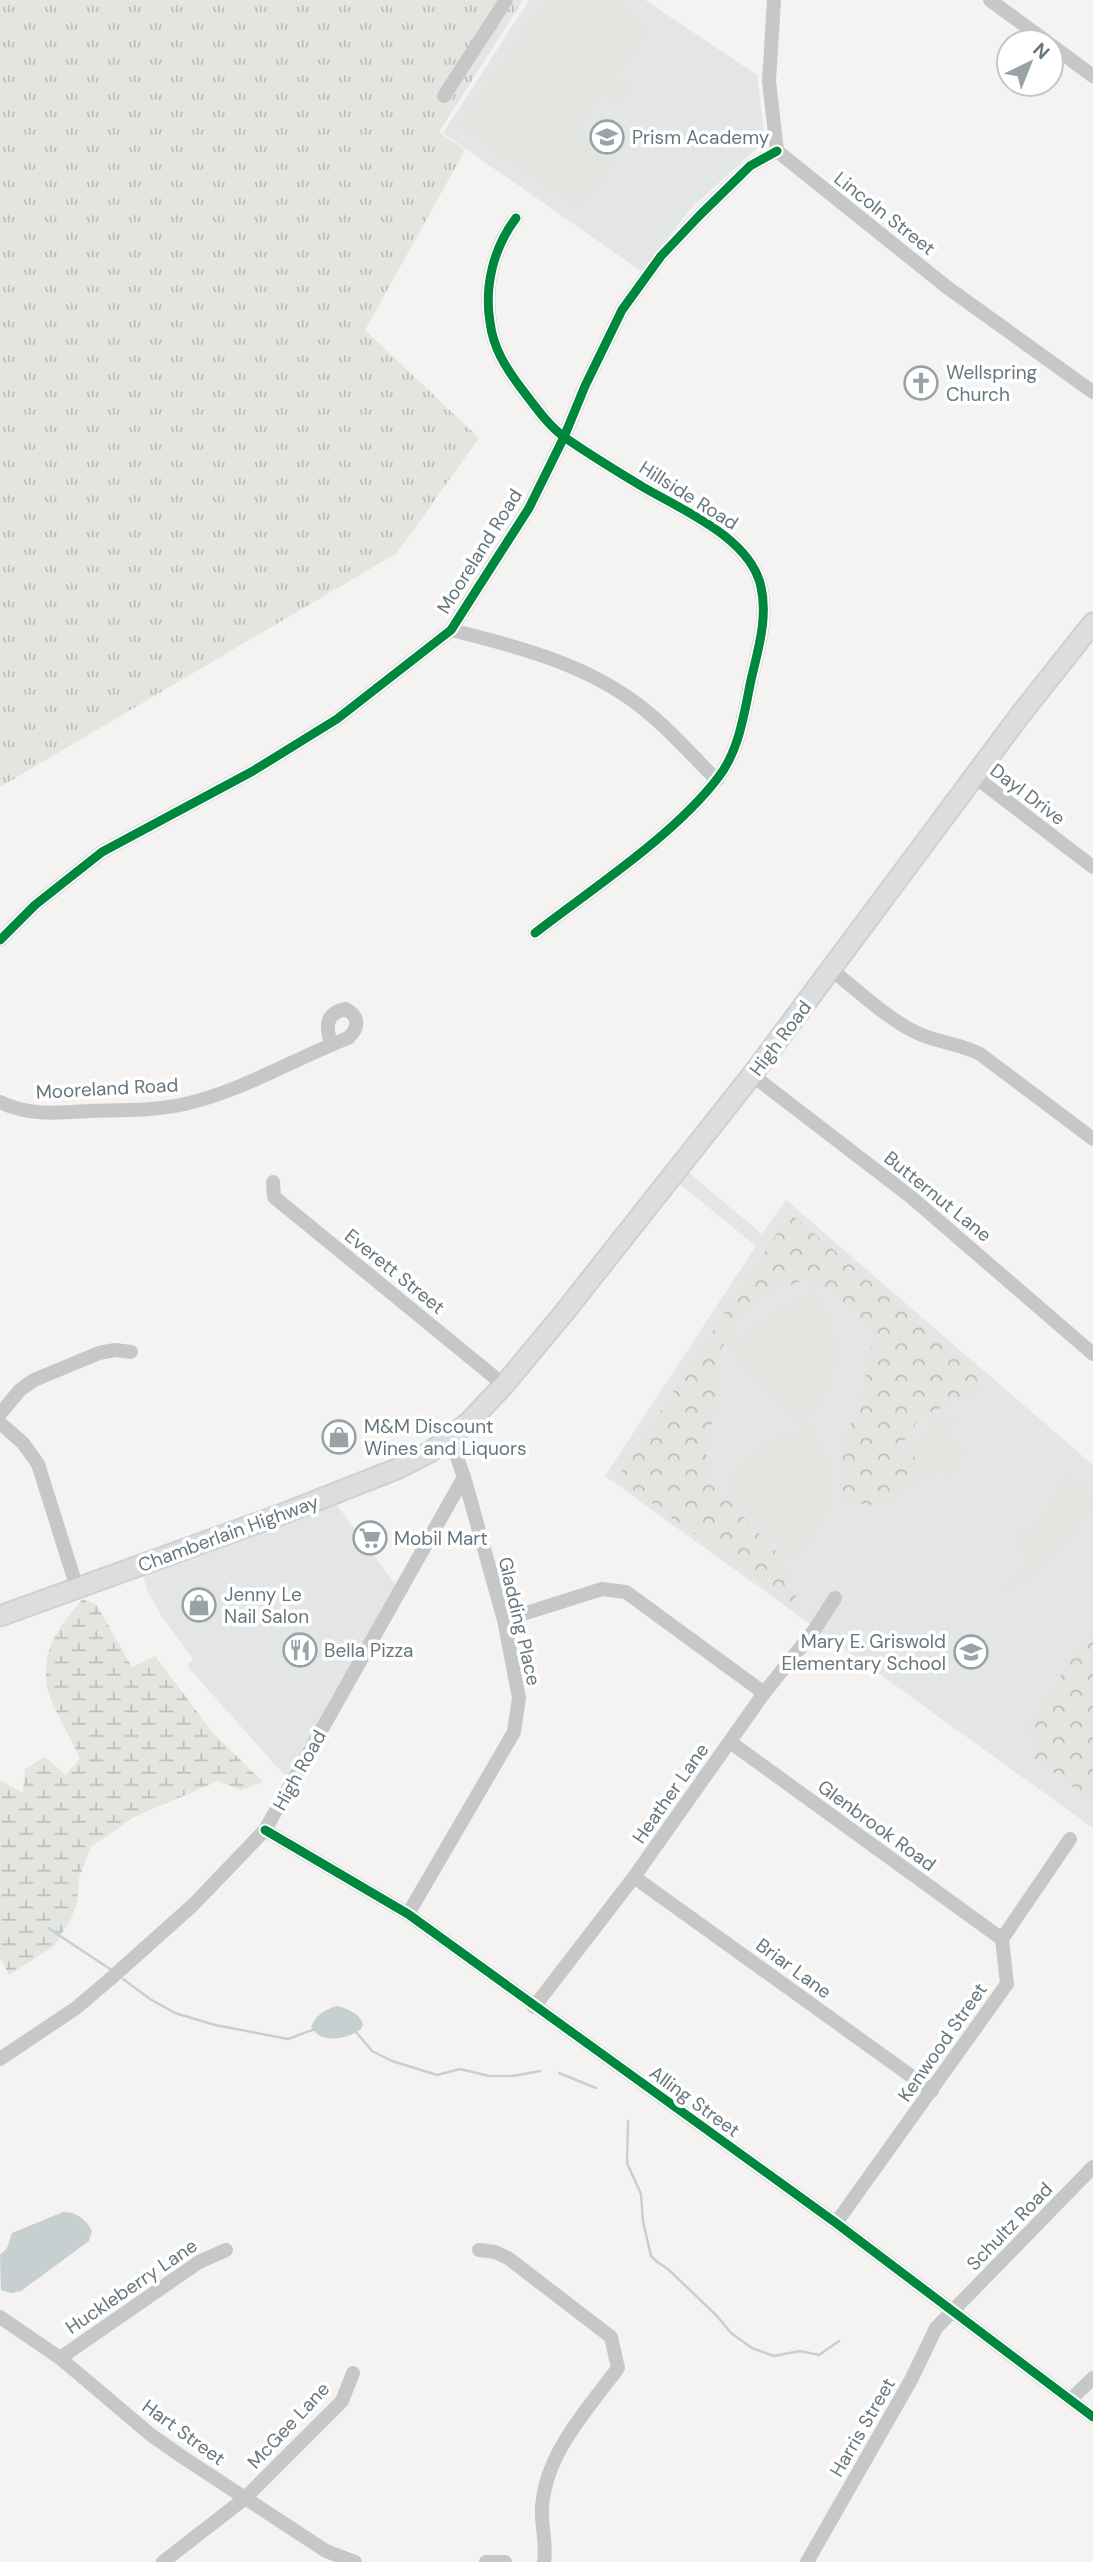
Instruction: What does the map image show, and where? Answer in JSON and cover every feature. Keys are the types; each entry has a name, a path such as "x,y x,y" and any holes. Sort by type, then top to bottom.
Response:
{"main road":[{"name":"High Road","path":"450,1438 504,1385 752,1075 974,776 1093,623"},
{"name":"Chamberlain Highway","path":"0,1616 374,1479 407,1465 450,1438"}],"street":[{"path":"444,96 506,0"},
{"path":"774,0 769,81 777,151"},
{"path":"990,0 1028,28"},
{"path":"1065,55 1093,76"},
{"name":"Lincoln Street","path":"777,151 948,288 1093,392"},
{"name":"Mooreland Road","path":"0,940 35,905 102,852 253,771 337,719 451,630 529,508 622,310 661,256 750,166 777,151"},
{"name":"Hillside Road","path":"516,218 505,233 489,283 487,307 491,334 508,370 535,406 564,437 641,486 720,531 745,554 761,585 763,627 729,763 717,780 701,799 654,841 535,933"},
{"path":"451,630 558,661 607,684 651,715 717,780"},
{"name":"Dayl Drive","path":"974,776 1093,867"},
{"path":"832,970 904,1026 923,1035 963,1045 980,1054 1093,1139"},
{"name":"Mooreland Road","path":"0,1102 14,1109 35,1112 160,1109 215,1094 332,1045"},
{"name":"Butternut Lane","path":"752,1075 911,1197 1093,1354"},
{"name":"Everett Street","path":"273,1182 274,1197 504,1385"},
{"path":"0,1415 20,1391 34,1380 99,1353 115,1350 131,1352"},
{"path":"0,1423 23,1443 38,1464 77,1588"},
{"name":"Gladding Place","path":"408,1914 514,1732 519,1698 504,1620 464,1476 450,1438"},
{"name":"High Road","path":"2,2054 76,2008 109,1980 193,1905 265,1830 464,1476"},
{"path":"504,1620 602,1589 626,1591 764,1693"},
{"name":"Heather Lane","path":"534,2007 634,1877 835,1598"},
{"name":"Glenbrook Road","path":"730,1742 1002,1939"},
{"name":"Alling Street","path":"265,1830 408,1914 835,2223 1093,2417"},
{"path":"1002,1939 1070,1839"},
{"name":"Briar Lane","path":"634,1877 932,2091"},
{"name":"Kenwood Street","path":"835,2223 1007,1984 1002,1939"},
{"name":"Schultz Road","path":"952,2312 1093,2167"},
{"name":"Huckleberry Lane","path":"60,2358 199,2262 226,2250"},
{"path":"479,2250 495,2252 511,2260 611,2337 618,2368 570,2432 550,2467 542,2508 544,2562"},
{"name":"Harris Street","path":"807,2562 911,2380 936,2328 952,2312"},
{"name":"Hart Street","path":"0,2317 60,2358 151,2435 326,2551 355,2562"},
{"name":"McGee Lane","path":"163,2562 244,2499 342,2401 353,2373"},
{"path":"1070,2400 1093,2378"},
{"path":"486,2562 505,2562"}],"shaded area":[{"name":"Prism Academy","path":"529,0 645,0 757,75 765,141 692,207 641,271 443,133"},
{"name":"Mary E. Griswold Elementary School","path":"685,1170 762,1234 786,1200 1093,1465 1093,1828 605,1476 756,1246 676,1181"},
{"path":"333,1500 396,1585 286,1777 187,1666 193,1659 161,1615 147,1590 142,1570"},
{"path":"337,2006 356,2014 363,2024 361,2029 342,2038 328,2038 316,2033 311,2027 315,2019 324,2011"},
{"path":"63,2212 76,2215 87,2223 92,2231 89,2241 21,2291 11,2293 1,2290 0,2255 7,2248 12,2233"}],"green space":[{"path":"0,0 523,0 439,132 465,150 365,330 479,438 397,553 0,787"},
{"path":"546,0 623,0 629,12 649,31 577,129 616,159 593,192 573,205 458,125"},
{"path":"620,79 632,87 618,106 606,98"},
{"path":"790,1213 981,1375 977,1392 920,1417 901,1446 932,1472 889,1502 868,1505 838,1498 842,1442 859,1406 875,1332 829,1288 803,1280 755,1298 721,1349 717,1399 706,1453 715,1486 783,1559 801,1611 617,1478"},
{"path":"814,1289 831,1325 835,1360 825,1393 814,1409 799,1423 733,1354 731,1343"},
{"path":"939,1410 956,1421 946,1437 966,1450 949,1476 912,1451"},
{"path":"811,1425 828,1462 831,1497 819,1529 792,1560 728,1492 728,1479 753,1450"},
{"path":"1068,1475 1093,1492 1093,1511 1031,1580 1023,1575 1009,1595 1003,1590 1025,1561 1027,1551 1022,1546 1011,1546 1020,1533 1026,1533 1057,1496 1057,1488"},
{"path":"83,1599 96,1604 132,1667 155,1656 213,1733 263,1782 241,1790 218,1781 134,1817 91,1847 79,1878 77,1902 71,1919 54,1946 9,1975 0,1957 0,1780 23,1793 25,1769 45,1757 66,1775 80,1758 52,1703 46,1673 49,1650 59,1629"},
{"path":"1093,1626 1093,1801 1031,1757 1029,1723"}],"waterway":[{"path":"48,1928 110,1969"},
{"path":"123,1979 175,2013 215,2025 288,2039 315,2029"},
{"path":"356,2032 372,2051 392,2061 437,2075 460,2069 489,2076 513,2076 540,2071"},
{"path":"559,2073 596,2088"},
{"path":"628,2121 627,2163 641,2194 643,2221 651,2256 717,2316 731,2333 752,2348 774,2356 800,2351 819,2355 839,2341"}],"cycle path":[{"path":"0,940 35,905 102,852 253,771 337,719 451,630 529,508 622,310 661,256 700,215 750,166 777,151"},
{"path":"516,218 502,241 492,267 488,294 494,340 510,373 560,434 730,540 755,570 763,599 759,646 740,732 731,757 717,779 699,800 655,841 535,933"},
{"path":"265,1830 408,1914 836,2223 1093,2417"}],"place":[{"name":"Prism Academy","path":"607,137"},
{"name":"Wellspring Church","path":"921,383"},
{"name":"M&M Discount Wines and Liquors","path":"339,1437"},
{"name":"Mobil Mart","path":"370,1538"},
{"name":"Jenny Le Nail Salon","path":"199,1605"},
{"name":"Bella Pizza","path":"300,1650"},
{"name":"Mary E. Griswold Elementary School","path":"971,1652"}]}
